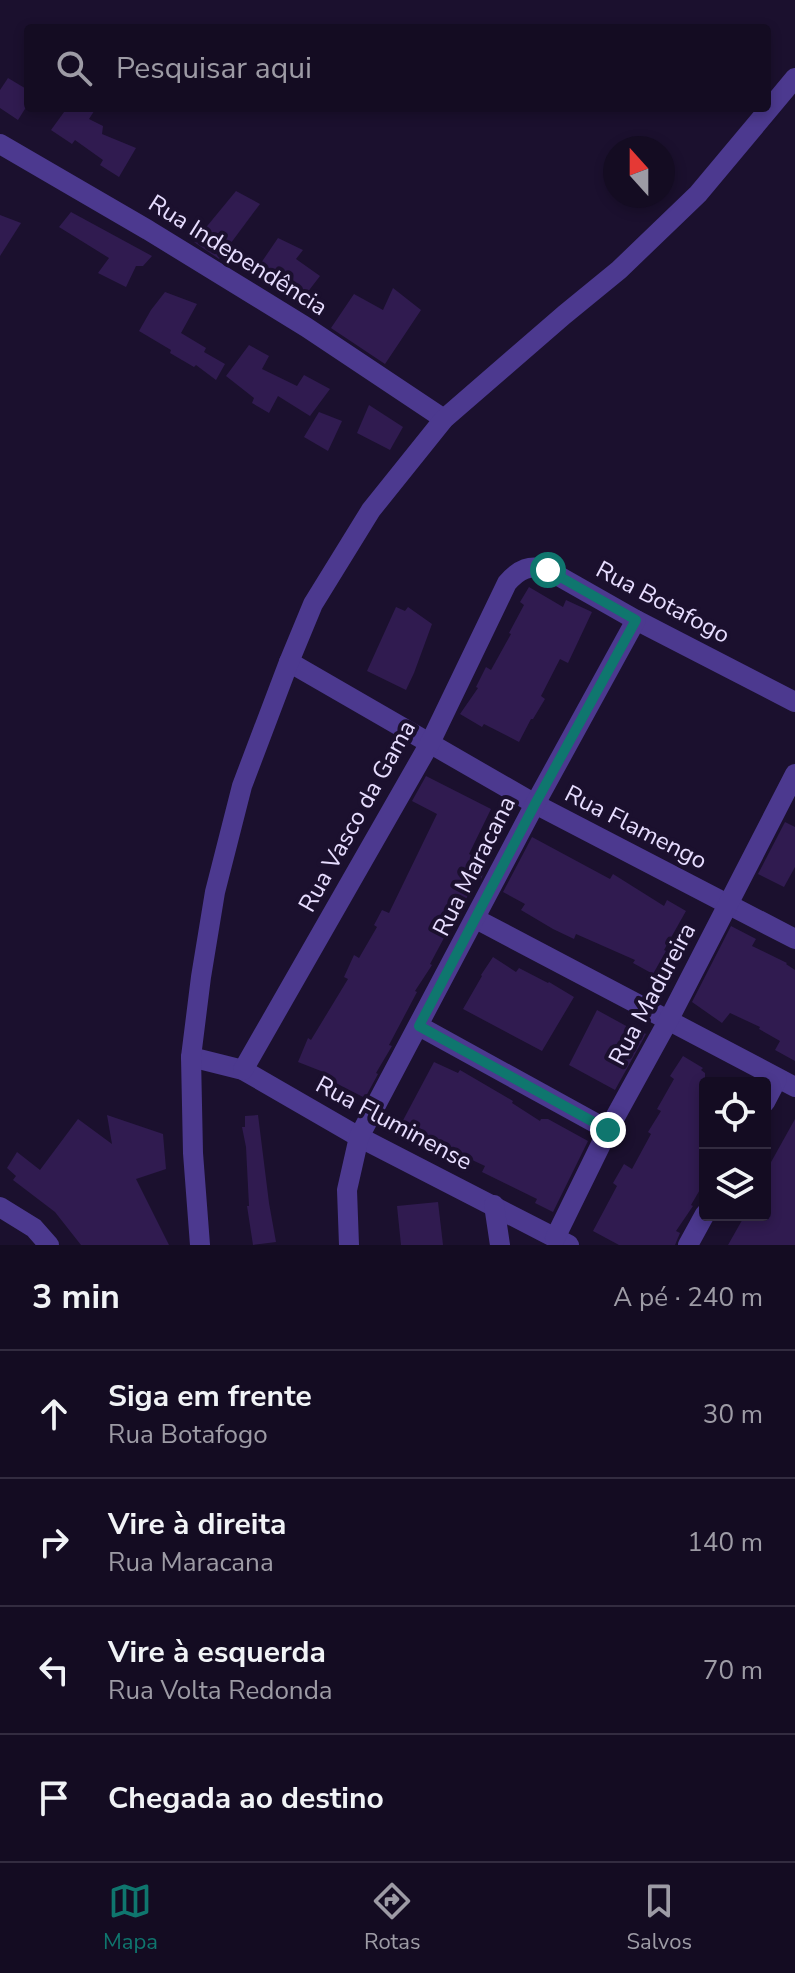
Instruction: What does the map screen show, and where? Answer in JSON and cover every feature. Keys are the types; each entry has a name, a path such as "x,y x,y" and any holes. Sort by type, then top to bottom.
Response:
{"street":[{"path":"771,107 795,78"},
{"path":"200,1245 193,1153 191,1057 215,892 242,786 313,604 371,510 444,419 619,270 698,194 767,112"},
{"name":"Rua Independência","path":"0,144 293,319 444,419"},
{"name":"Rua Botafogo","path":"507,583 527,568 538,567 564,577 636,620 795,702"},
{"name":"Rua Vasco da Gama","path":"243,1070 430,743 507,583"},
{"name":"Rua Maracana","path":"349,1245 347,1190 359,1137 636,620"},
{"name":"Rua Flamengo","path":"289,662 535,804 795,939"},
{"name":"Rua Madureira","path":"562,1242 608,1130 668,1021 795,774"},
{"path":"476,919 786,1083 771,1097"},
{"path":"419,1026 608,1130"},
{"name":"Rua Fluminense","path":"191,1057 243,1070 359,1137 562,1242"},
{"path":"494,1205 500,1245"},
{"path":"0,1207 34,1228 49,1245"},
{"path":"688,1245 701,1221"}],"building":[{"path":"8,78 24,88 24,110 18,120 0,108 0,90"},
{"path":"64,112 93,112 89,119 103,126 102,134 136,148 119,177 100,165 103,160 75,140 72,144 51,130"},
{"path":"236,191 260,204 219,259 194,242"},
{"path":"71,212 152,256 143,266 136,266 126,287 98,273 109,258 59,227"},
{"path":"0,215 21,223 0,256"},
{"path":"278,238 303,250 296,259 320,276 300,302 281,293 284,289 261,263"},
{"path":"393,288 421,310 385,364 331,328 354,294 383,310"},
{"path":"165,292 197,304 181,333 225,364 216,380 139,331"},
{"path":"249,345 269,356 262,369 297,386 304,375 330,389 310,416 278,396 269,413 252,403 254,398 226,376"},
{"path":"369,405 403,427 390,450 357,433"},
{"path":"319,412 342,421 328,451 304,437"},
{"path":"529,587 563,607 566,600 592,612 568,663 560,659 541,696 545,699 519,742 460,714 478,688 486,667 491,670 511,634 524,605 520,602"},
{"path":"396,607 405,611 408,607 432,624 406,690 367,671"},
{"path":"426,776 491,809 469,854 488,864 481,879 476,877 463,906 459,904 365,1098 324,1077 326,1073 298,1062 308,1038 311,1040 348,979 344,977 354,955 359,958 377,927 374,925 382,910 389,913 437,814 412,801"},
{"path":"785,822 795,827 795,867 784,887 758,874"},
{"path":"532,837 610,879 613,874 664,906 667,900 686,911 653,974 633,963 635,960 576,934 574,939 553,929 521,910 525,904 503,892"},
{"path":"731,926 756,939 752,946 795,970 795,1061 775,1050 780,1041 760,1027 730,1013 722,1023 692,1002"},
{"path":"493,957 516,972 519,968 574,997 542,1051 463,1009"},
{"path":"597,1010 646,1034 615,1090 569,1065"},
{"path":"683,1056 703,1068 701,1070 705,1073 705,1077 699,1077 699,1191 676,1231 680,1233 675,1245 619,1245 593,1231 617,1186 613,1183 624,1164 632,1169 651,1134 648,1132 661,1111 657,1109 674,1079 670,1076"},
{"path":"434,1062 458,1073 460,1070 540,1121 548,1119 588,1141 553,1212 535,1203 537,1199 482,1172 485,1166 453,1151 450,1156 400,1126"},
{"path":"107,1115 163,1134 166,1169 136,1179 169,1245 81,1245 55,1212 13,1180 16,1176 7,1168 17,1152 40,1170 78,1119 112,1144"},
{"path":"258,1115 276,1242 253,1245 242,1127 245,1127 245,1116"},
{"path":"795,1119 795,1245 728,1245 742,1221 771,1221 771,1162"},
{"path":"438,1202 443,1245 401,1245 397,1206"}],"route":[{"path":"548,570 636,620 419,1026 608,1130"}]}
